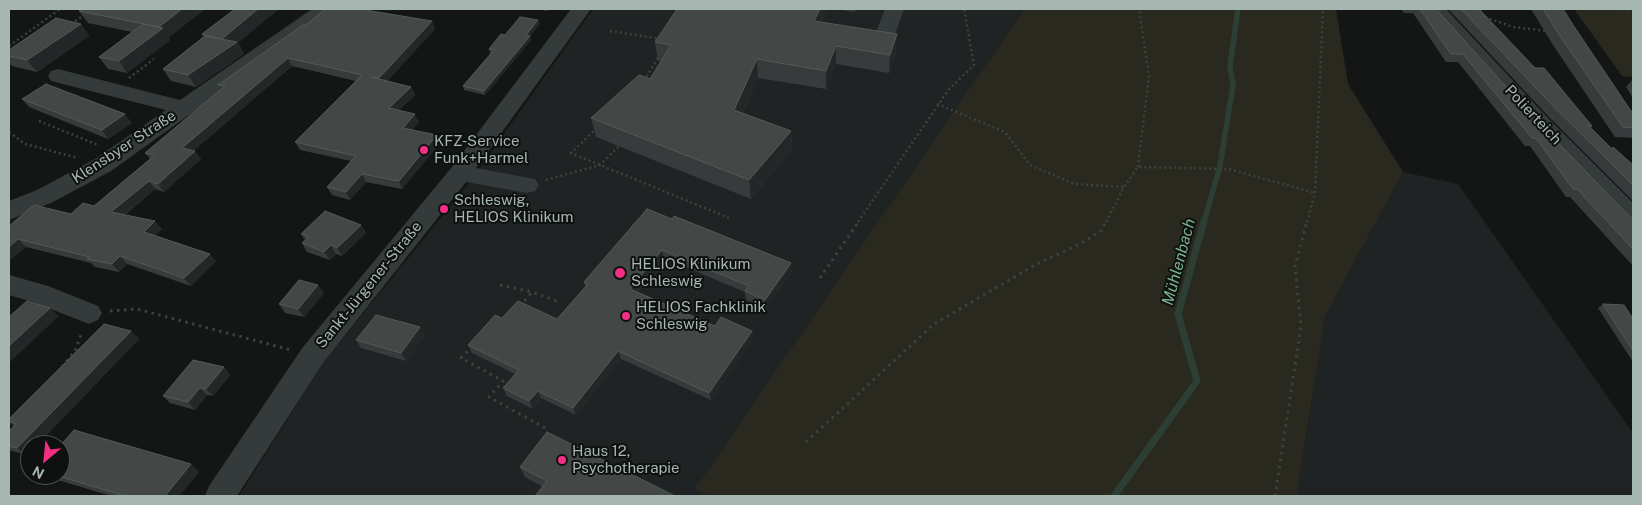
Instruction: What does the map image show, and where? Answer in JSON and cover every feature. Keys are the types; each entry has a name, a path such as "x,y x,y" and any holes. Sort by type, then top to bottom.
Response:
{"street":[{"name":"Klensbyer Straße","path":"9,211 45,196 111,159 324,9"},
{"name":"Sankt-Jürgener-Straße","path":"220,496 313,355 460,172 581,9"},
{"path":"883,40 894,9"},
{"name":"Polierteich","path":"1436,9 1538,122 1633,218"},
{"name":"Klensbyer Straße","path":"58,76 184,108"},
{"path":"460,172 526,185"},
{"path":"9,285 39,292 89,313"}],"path":[{"path":"9,46 60,9"},
{"path":"64,28 93,9"},
{"path":"820,278 937,104 949,89 974,65 964,9"},
{"path":"806,442 934,324 1035,264 1080,244 1102,231 1124,188 1138,167 1149,76 1139,9"},
{"path":"1276,496 1301,328 1295,266 1315,193 1324,9"},
{"path":"1617,9 1633,10"},
{"path":"1477,15 1514,27 1550,31"},
{"path":"610,31 668,40"},
{"path":"641,86 664,48"},
{"path":"113,90 154,59"},
{"path":"937,104 1005,132 1030,165 1074,184 1124,188"},
{"path":"39,121 111,159"},
{"path":"599,126 571,153 729,218"},
{"path":"9,132 25,144 111,159"},
{"path":"526,185 600,165 619,146"},
{"path":"1138,167 1229,169 1315,193"},
{"path":"500,285 532,292 559,302"},
{"path":"516,310 532,292"},
{"path":"58,371 75,351 89,313 137,309 280,347"},
{"path":"473,344 461,358 503,381 489,398 547,428"}],"shaded area":[{"name":"HELIOS Klinikum Schleswig","path":"593,9 1024,9 696,489 709,496 239,496 323,363 469,183"},
{"path":"1024,9 1336,9 1348,84 1403,172 1325,316 1297,494 1299,496 709,496 695,489"},
{"path":"1574,9 1633,9 1633,77 1622,76"},
{"path":"1403,172 1458,184 1633,433 1633,496 1299,496 1297,494 1325,315"}],"building":[{"path":"82,9 182,9 159,27 79,11"},
{"path":"235,9 258,9 222,39 202,34"},
{"path":"325,9 359,9 432,21 379,78 371,77 411,87 389,108 415,114 403,128 437,135 399,181 362,174 346,192 327,187 356,156 295,142 362,75 288,58 182,148 195,151 158,184 149,181 111,212 155,221 144,232 210,254 184,278 120,256 112,264 87,259 90,257 18,239 9,247 9,224 34,205 71,214 83,203 94,206 155,155 145,153 225,86 218,85 303,25 306,25"},
{"path":"677,9 820,9 814,21 897,34 890,55 836,46 826,71 757,59 734,110 791,131 749,180 591,118 639,75 650,79 671,45 655,42"},
{"path":"1420,9 1436,9 1536,120 1633,218 1633,249 1577,189 1573,189 1536,138 1532,138 1463,54 1451,54"},
{"path":"1461,9 1479,9 1535,68 1544,68 1592,126 1589,126 1612,149 1613,147 1633,165 1633,185 1555,108"},
{"path":"1543,9 1563,9 1633,114 1633,128 1623,127"},
{"path":"520,17 538,20 526,35 530,36 484,91 463,86 494,50 489,49 501,34 505,35"},
{"path":"56,18 81,24 27,60 9,56 9,50"},
{"path":"143,24 163,28 119,61 99,57"},
{"path":"205,36 237,42 188,75 163,69"},
{"path":"46,84 125,114 102,130 22,99"},
{"name":"HELIOS Fachklinik Schleswig","path":"647,209 672,219 674,216 791,263 765,300 745,291 749,286 662,250 630,289 715,326 721,317 752,331 709,393 618,351 573,408 538,391 529,401 503,388 519,370 468,345 495,315 502,318 518,301 557,319 588,284 584,282"},
{"path":"325,211 361,225 337,248 331,245 324,252 302,243 309,237 301,234"},
{"path":"299,280 318,285 298,309 279,304"},
{"path":"27,301 50,308 9,346 9,317"},
{"path":"1603,304 1624,305 1633,319 1633,351"},
{"path":"376,315 420,327 401,353 356,340"},
{"path":"104,324 131,331 30,435 20,435 20,445 17,448 9,446 9,431 16,424 9,421"},
{"path":"193,360 224,367 206,389 200,388 188,402 163,396"},
{"path":"74,430 191,464 165,496 125,496 70,480 70,435"},
{"name":"Haus 12, Psychotherapie","path":"547,432 675,496 535,496 547,481 520,467"}],"waterway":[{"name":"Mühlenbach","path":"1204,222 1220,166 1233,85 1230,66 1238,9"},
{"name":"Mühlenbach","path":"1114,496 1197,381 1178,314 1204,221"}],"place":[{"name":"KFZ-Service Funk+Harmel","path":"424,150"},
{"name":"Schleswig, HELIOS Klinikum","path":"444,209"},
{"name":"HELIOS Klinikum Schleswig","path":"620,273"},
{"name":"HELIOS Fachklinik Schleswig","path":"626,316"},
{"name":"Haus 12, Psychotherapie","path":"562,460"}]}
